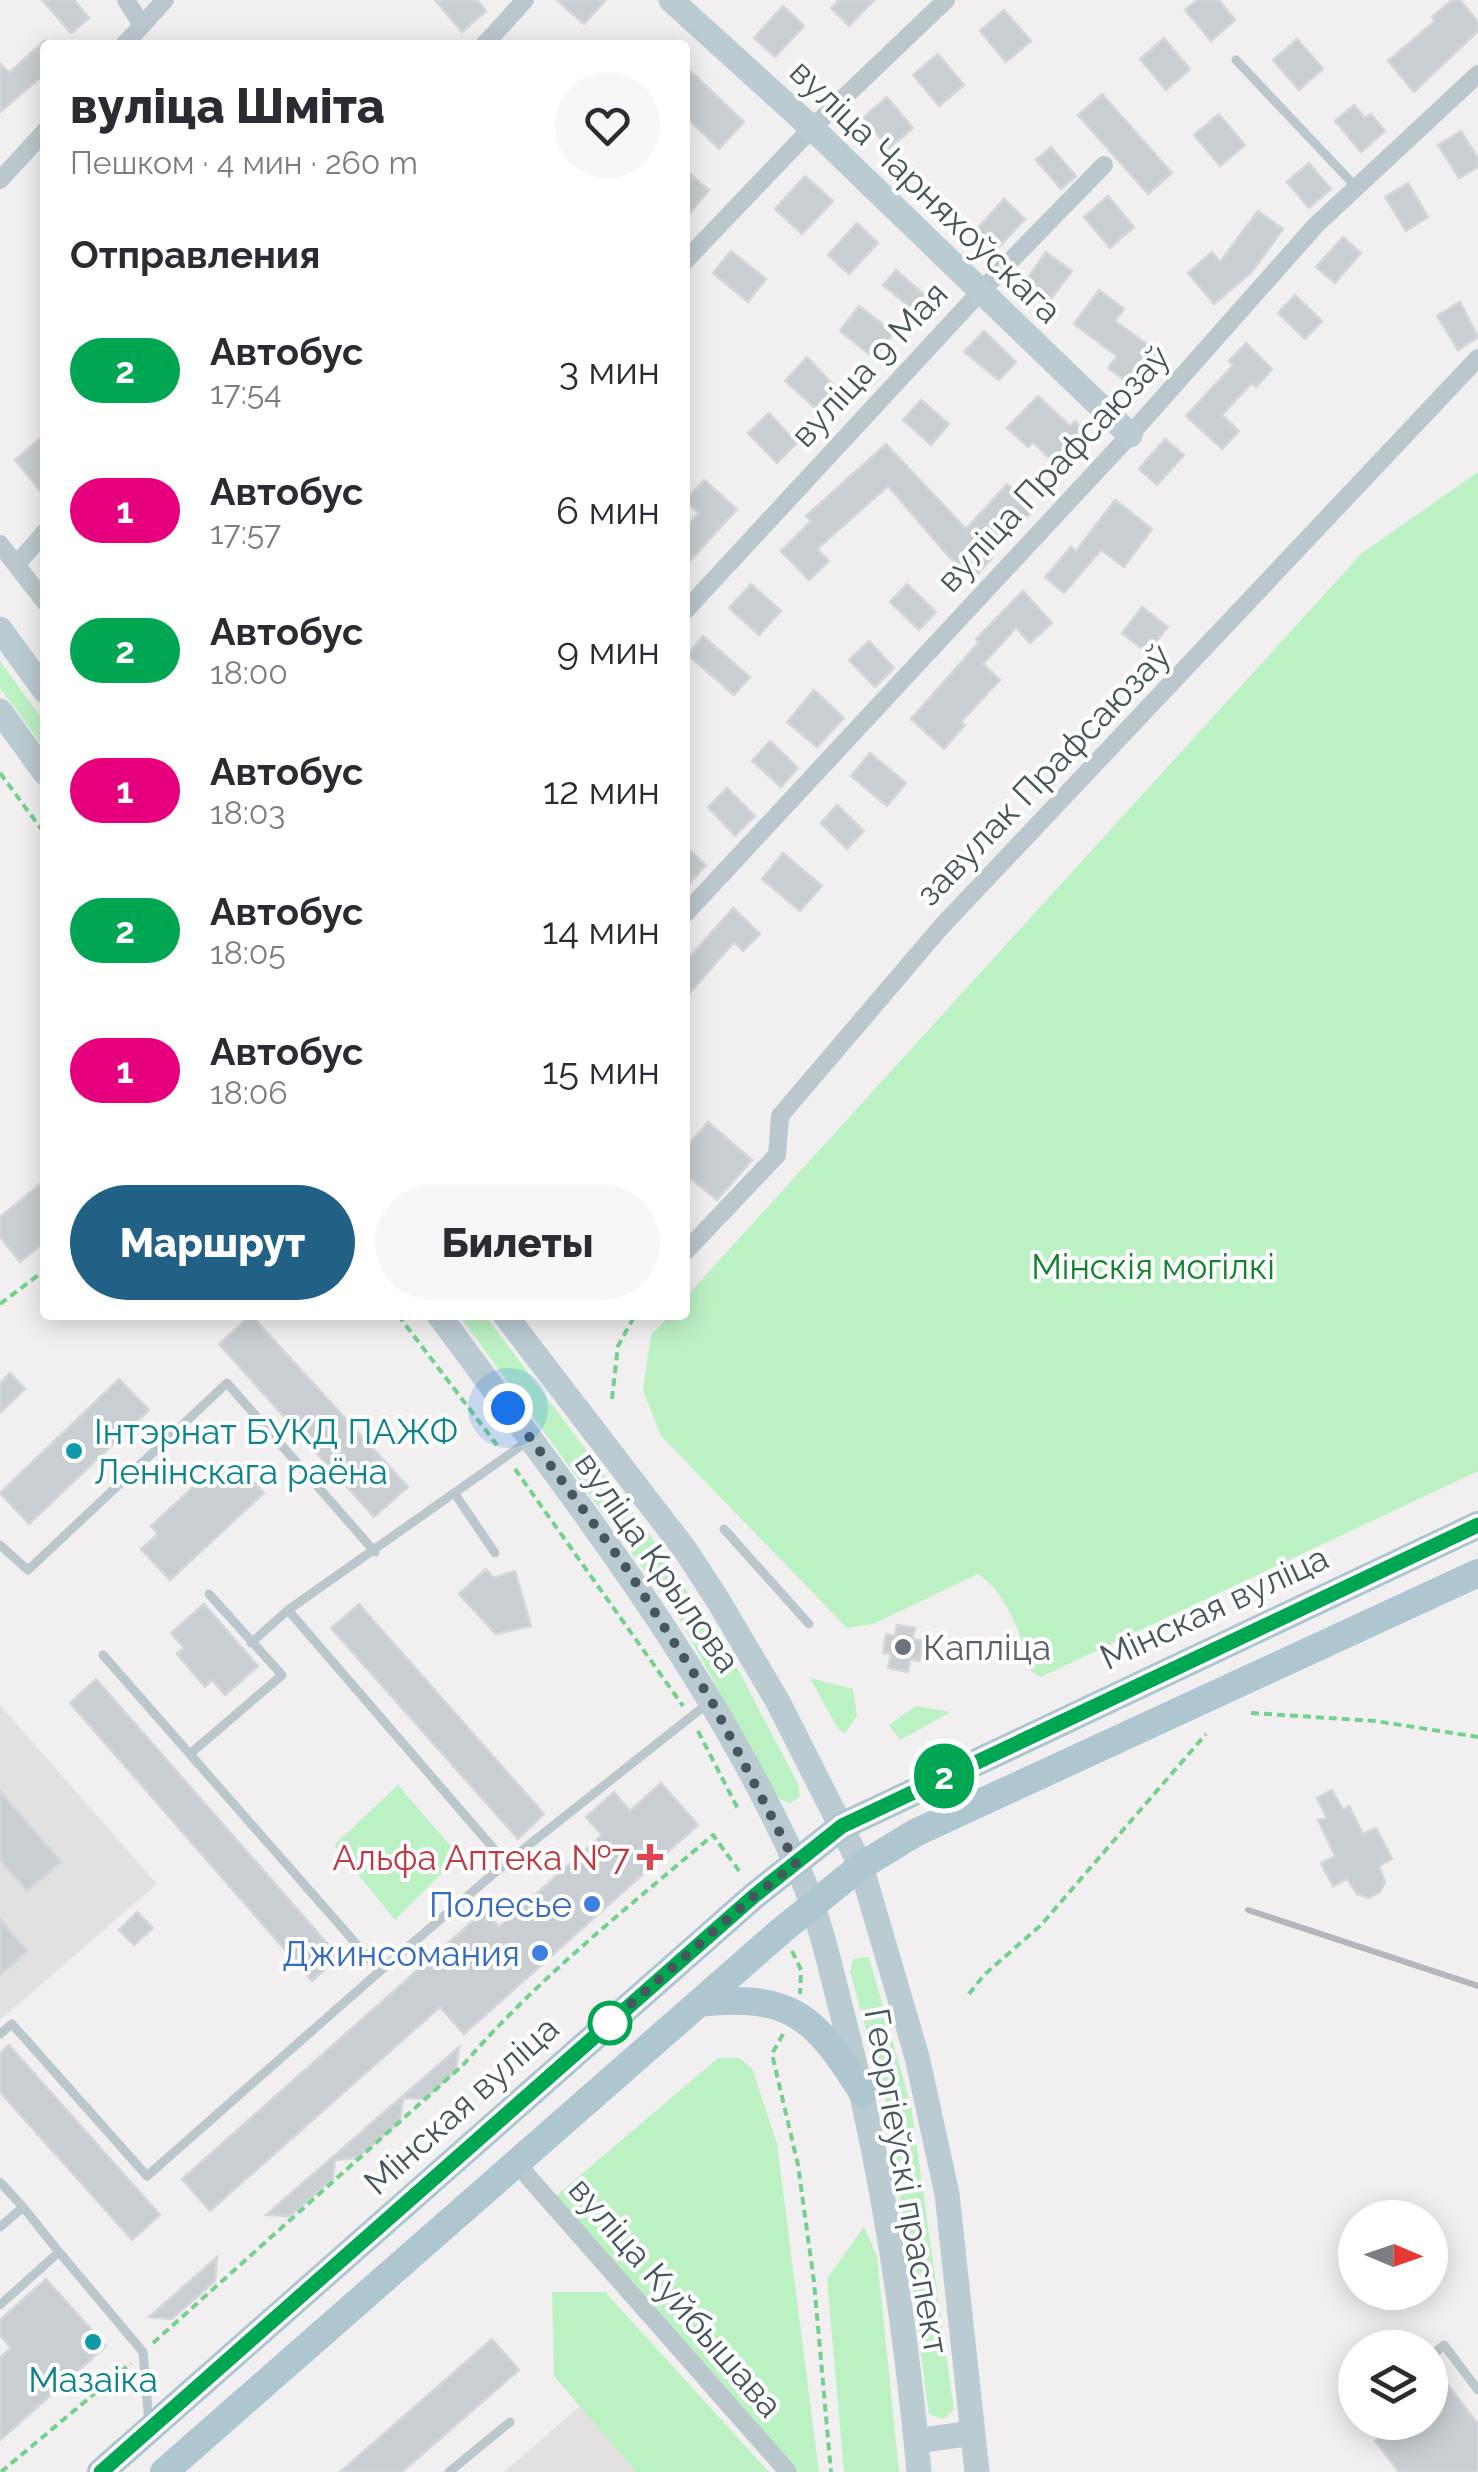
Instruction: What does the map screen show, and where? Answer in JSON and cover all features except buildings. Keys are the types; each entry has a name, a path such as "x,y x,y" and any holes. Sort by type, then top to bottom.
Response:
{"main road":[{"name":"вуліца Чарняхоўскага","path":"671,0 812,128 1130,435"},
{"path":"0,629 40,684"},
{"path":"0,711 40,766"},
{"name":"вуліца Крылова","path":"443,1320 625,1566 711,1700 796,1864 813,1905"},
{"name":"вуліца Крылова","path":"510,1320 694,1564 778,1702 860,1866"},
{"name":"Мінская вуліца","path":"101,2472 754,1896 842,1826 1478,1525"},
{"path":"150,2430 174,2469 516,2164 860,1866 915,1833 1478,1573"},
{"name":"Георгіеўскі праспект","path":"860,1866 917,2057 947,2194 976,2472"},
{"name":"Георгіеўскі праспект","path":"813,1905 863,2093 892,2248 918,2472"},
{"path":"699,2004 748,1999 794,2012 824,2038 863,2093"},
{"path":"916,2441 973,2434"}],"street":[{"path":"126,0 142,25"},
{"path":"128,40 166,0"},
{"path":"489,40 525,0"},
{"path":"690,257 812,128 942,1"},
{"name":"вуліца Прафсаюзаў","path":"690,909 1130,435 1316,226 1478,74"},
{"path":"0,180 40,136"},
{"name":"вуліца 9 Мая","path":"690,606 981,291 1104,165"},
{"name":"завулак Прафсаюзаў","path":"690,1247 777,1156 780,1116 941,927 1478,358"},
{"path":"16,565 40,538"},
{"path":"0,544 40,596"},
{"name":"вуліца Куйбышава","path":"516,2164 788,2472"}],"lane":[{"path":"1236,60 1356,188"},
{"path":"0,1545 28,1570 227,1383 375,1552"},
{"path":"251,1642 288,1610 530,1440"},
{"path":"455,1494 495,1553"},
{"path":"724,1528 810,1624"},
{"path":"191,1753 282,1675 210,1594"},
{"path":"288,1610 506,1863"},
{"path":"104,1654 380,1971"},
{"path":"0,2034 12,2024 147,2176 506,1863 711,1700"},
{"path":"0,2182 144,2352 150,2430"},
{"path":"0,2227 23,2207"},
{"path":"0,2305 59,2252"},
{"path":"1448,2350 1478,2390"},
{"path":"449,2472 510,2422"}],"path":[{"path":"0,773 40,827"},
{"path":"0,1304 40,1274"},
{"path":"402,1320 506,1456 690,1717 739,1812"},
{"path":"612,1399 618,1346 632,1320"},
{"path":"1251,1713 1375,1721 1478,1737"},
{"path":"969,1994 1041,1925 1206,1734"},
{"path":"0,2472 144,2352 463,2065 502,2019 573,1953 713,1836 742,1876"},
{"path":"788,1942 801,1970 798,2003"},
{"path":"787,2026 772,2054 798,2166 814,2282 832,2472"}],"shaded area":[{"path":"0,1705 157,1884 0,2020"},
{"path":"580,2406 636,2472 504,2472"}],"green space":[{"name":"Мінскія могілкі","path":"1478,472 1478,1471 1041,1677 1031,1671 1006,1605 978,1574 873,1624 847,1628 661,1436 643,1390 651,1335 665,1320 690,1320 690,1292 1362,553"},
{"path":"0,661 40,716 40,742 0,688"},
{"path":"463,1320 489,1320 658,1546 740,1673 798,1784 800,1797 790,1803 774,1791 679,1618"},
{"path":"810,1678 853,1689 857,1716 845,1733 838,1729"},
{"path":"916,1706 951,1712 900,1740 889,1725"},
{"path":"398,1785 459,1856 395,1920 334,1845"},
{"path":"869,1957 911,2106 954,2410 943,2419 929,2414 888,2107 850,1972 853,1959"},
{"path":"718,2058 739,2058 752,2068 777,2144 819,2472 799,2472 556,2196"},
{"path":"864,2227 877,2256 899,2472 844,2472 827,2279"},
{"path":"552,2292 605,2292 769,2472 636,2472 554,2376"}],"railway":[{"path":"1248,1910 1478,1986"}],"bus line":[{"name":"2","path":"101,2472 754,1896 842,1826 1478,1525"}],"place":[{"name":"Інтэрнат БУКД ПАЖФ Ленінскага раёна","path":"74,1451"},
{"name":"Капліца","path":"903,1647"},
{"name":"Альфа Аптека №7","path":"650,1857"},
{"name":"Полесье","path":"592,1904"},
{"name":"Джинсомания","path":"540,1953"},
{"name":"Мазаіка","path":"93,2342"}],"route":[{"path":"508,1408 625,1566 711,1700 796,1864 606,2026 610,2023"}]}
